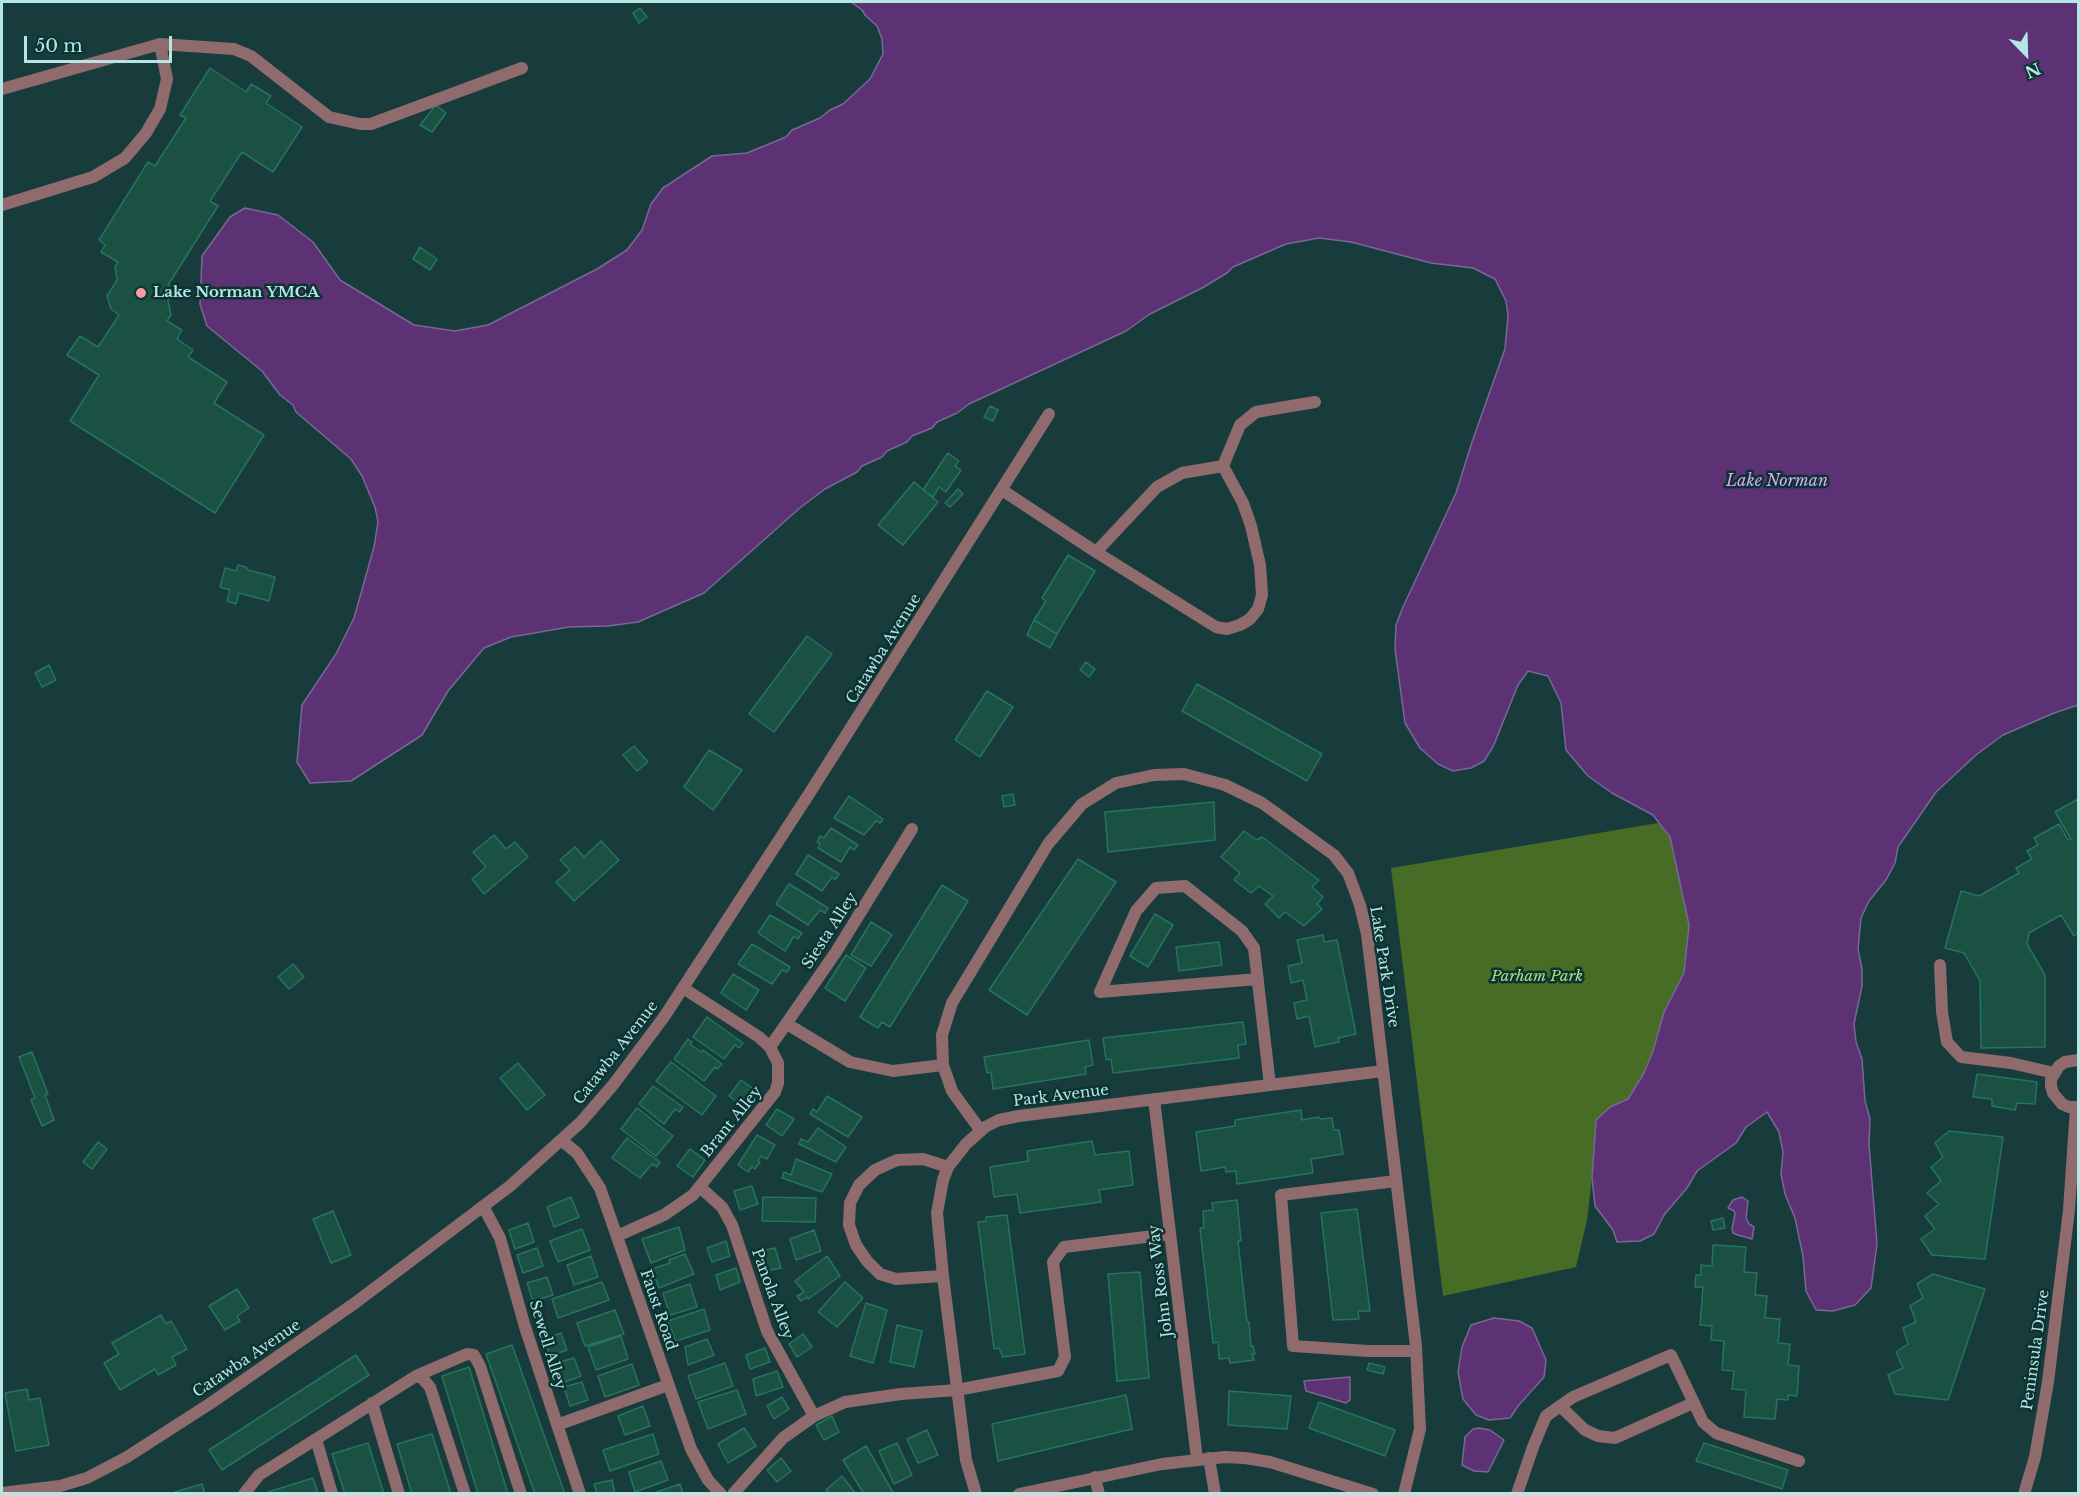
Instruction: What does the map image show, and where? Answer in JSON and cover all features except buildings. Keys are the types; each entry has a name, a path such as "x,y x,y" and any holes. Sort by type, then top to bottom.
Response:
{"street":[{"path":"2,205 93,177 124,158 146,133 160,109 167,79 160,44"},
{"path":"2,89 160,44 234,49 251,56 328,117 370,124 522,68"},
{"path":"1223,466 1240,425 1256,412 1315,402"},
{"name":"Catawba Avenue","path":"2,1493 60,1486 87,1478 127,1457 211,1403 355,1303 510,1186 561,1140 613,1085 664,1017 809,794 1049,414"},
{"path":"1002,490 1216,627 1227,629 1250,619 1258,609 1262,595 1260,565 1251,526 1243,503 1223,466"},
{"path":"1096,552 1157,487 1182,473 1223,466"},
{"name":"Lake Park Drive","path":"981,1131 952,1091 943,1065 942,1035 952,1003 1048,844 1082,804 1116,783 1154,775 1184,774 1225,785 1262,803 1334,855 1348,873 1360,904 1366,934 1416,1351 1420,1429 1404,1494"},
{"name":"Siesta Alley","path":"770,1047 836,952 912,829"},
{"path":"1258,979 1100,992 1136,911 1156,888 1185,886 1242,931 1254,948 1258,979 1270,1085"},
{"path":"1940,965 1942,1012 1947,1042 1961,1057 2011,1063 2054,1073"},
{"path":"683,988 759,1037 770,1047"},
{"path":"786,1024 850,1062 893,1071 943,1065"},
{"name":"Brant Alley","path":"617,1236 664,1215 693,1195 700,1187 775,1092 778,1083 778,1063 770,1047"},
{"path":"2077,1107 2062,1104 2053,1093 2051,1079 2065,1062 2079,1060"},
{"name":"Park Avenue","path":"976,1494 966,1460 943,1276 938,1214 943,1180 948,1167 966,1144 999,1120 1019,1116 1383,1071"},
{"name":"John Ross Way","path":"1154,1100 1170,1234 1203,1459 1215,1494"},
{"name":"Peninsula Drive","path":"2024,1494 2040,1430 2069,1210 2077,1107"},
{"name":"Faust Road","path":"561,1140 577,1153 592,1174 608,1207 691,1449 708,1480 721,1494"},
{"path":"943,1276 896,1280 880,1274 856,1245 849,1225 850,1203 859,1185 875,1170 897,1160 923,1159 948,1167"},
{"path":"1396,1181 1281,1195 1293,1346 1368,1351 1416,1351"},
{"name":"Panola Alley","path":"700,1187 716,1199 732,1225 767,1331 814,1416"},
{"name":"Sewell Alley","path":"483,1206 491,1217 500,1239 525,1328 580,1494"},
{"path":"733,1494 783,1438 814,1416 845,1402 901,1394 957,1390 1058,1371 1065,1357 1053,1262 1064,1247 1170,1234"},
{"path":"244,1494 259,1475 372,1403 416,1376 467,1354 474,1355 480,1366 520,1494"},
{"path":"1517,1494 1546,1416 1574,1397 1671,1355 1703,1422 1716,1433 1799,1461"},
{"path":"416,1376 422,1378 430,1387 465,1494"},
{"path":"556,1425 668,1385"},
{"path":"372,1403 399,1494"},
{"path":"1560,1406 1585,1430 1598,1436 1615,1438 1693,1403"},
{"path":"316,1439 332,1494"},
{"path":"1019,1494 1095,1477 1203,1459 1245,1458 1270,1462 1373,1494"},
{"path":"1095,1477 1099,1494"}],"green space":[{"name":"Parham Park","path":"1658,823 1670,837 1689,925 1684,973 1664,1012 1653,1052 1644,1073 1628,1099 1610,1107 1596,1120 1587,1220 1576,1267 1443,1296 1391,868"}],"water":[{"name":"Lake Norman","path":"851,2 2078,2 2078,705 2003,735 1976,755 1936,792 1898,847 1895,863 1886,880 1869,901 1861,918 1858,949 1862,969 1862,986 1854,1024 1856,1042 1862,1059 1865,1101 1870,1119 1869,1144 1877,1244 1871,1288 1855,1305 1833,1311 1816,1310 1806,1291 1803,1256 1795,1218 1785,1194 1781,1174 1783,1152 1779,1132 1767,1112 1746,1127 1736,1143 1697,1171 1687,1188 1664,1215 1654,1234 1640,1241 1617,1242 1613,1230 1595,1206 1592,1178 1596,1120 1610,1107 1628,1099 1644,1073 1664,1012 1684,973 1689,925 1670,837 1653,815 1612,793 1588,776 1566,750 1561,703 1548,676 1528,671 1518,685 1493,747 1484,761 1471,768 1453,771 1438,764 1420,748 1405,723 1395,649 1396,625 1456,493 1505,349 1508,316 1506,301 1495,279 1473,268 1431,263 1351,242 1319,238 1286,244 1233,267 1202,288 1150,314 1126,331 969,404 957,413 937,422 932,428 912,436 907,442 887,451 882,457 862,466 857,472 825,489 801,507 704,593 638,622 608,626 569,627 511,637 484,648 448,691 422,735 351,781 310,783 297,762 302,705 336,654 354,618 374,547 378,522 375,507 362,476 351,459 296,412 293,405 280,395 262,371 207,326 200,304 202,256 230,217 245,208 278,215 313,242 340,280 414,325 455,331 488,325 597,269 627,250 642,230 651,204 663,188 712,156 747,153 786,137 792,130 820,118 843,104 870,79 883,54 882,39 877,26"},
{"path":"1742,1197 1748,1201 1746,1218 1754,1227 1752,1239 1733,1233 1732,1229 1735,1214 1728,1208 1733,1200"},
{"path":"1494,1318 1519,1321 1532,1328 1546,1360 1544,1377 1510,1418 1489,1420 1476,1415 1463,1399 1458,1372 1462,1347 1471,1325"},
{"path":"1350,1377 1350,1400 1346,1403 1306,1391 1304,1381"},
{"path":"1473,1429 1490,1430 1504,1440 1488,1472 1474,1471 1462,1465 1465,1437"}],"place":[{"name":"Lake Norman YMCA","path":"141,293"}]}
